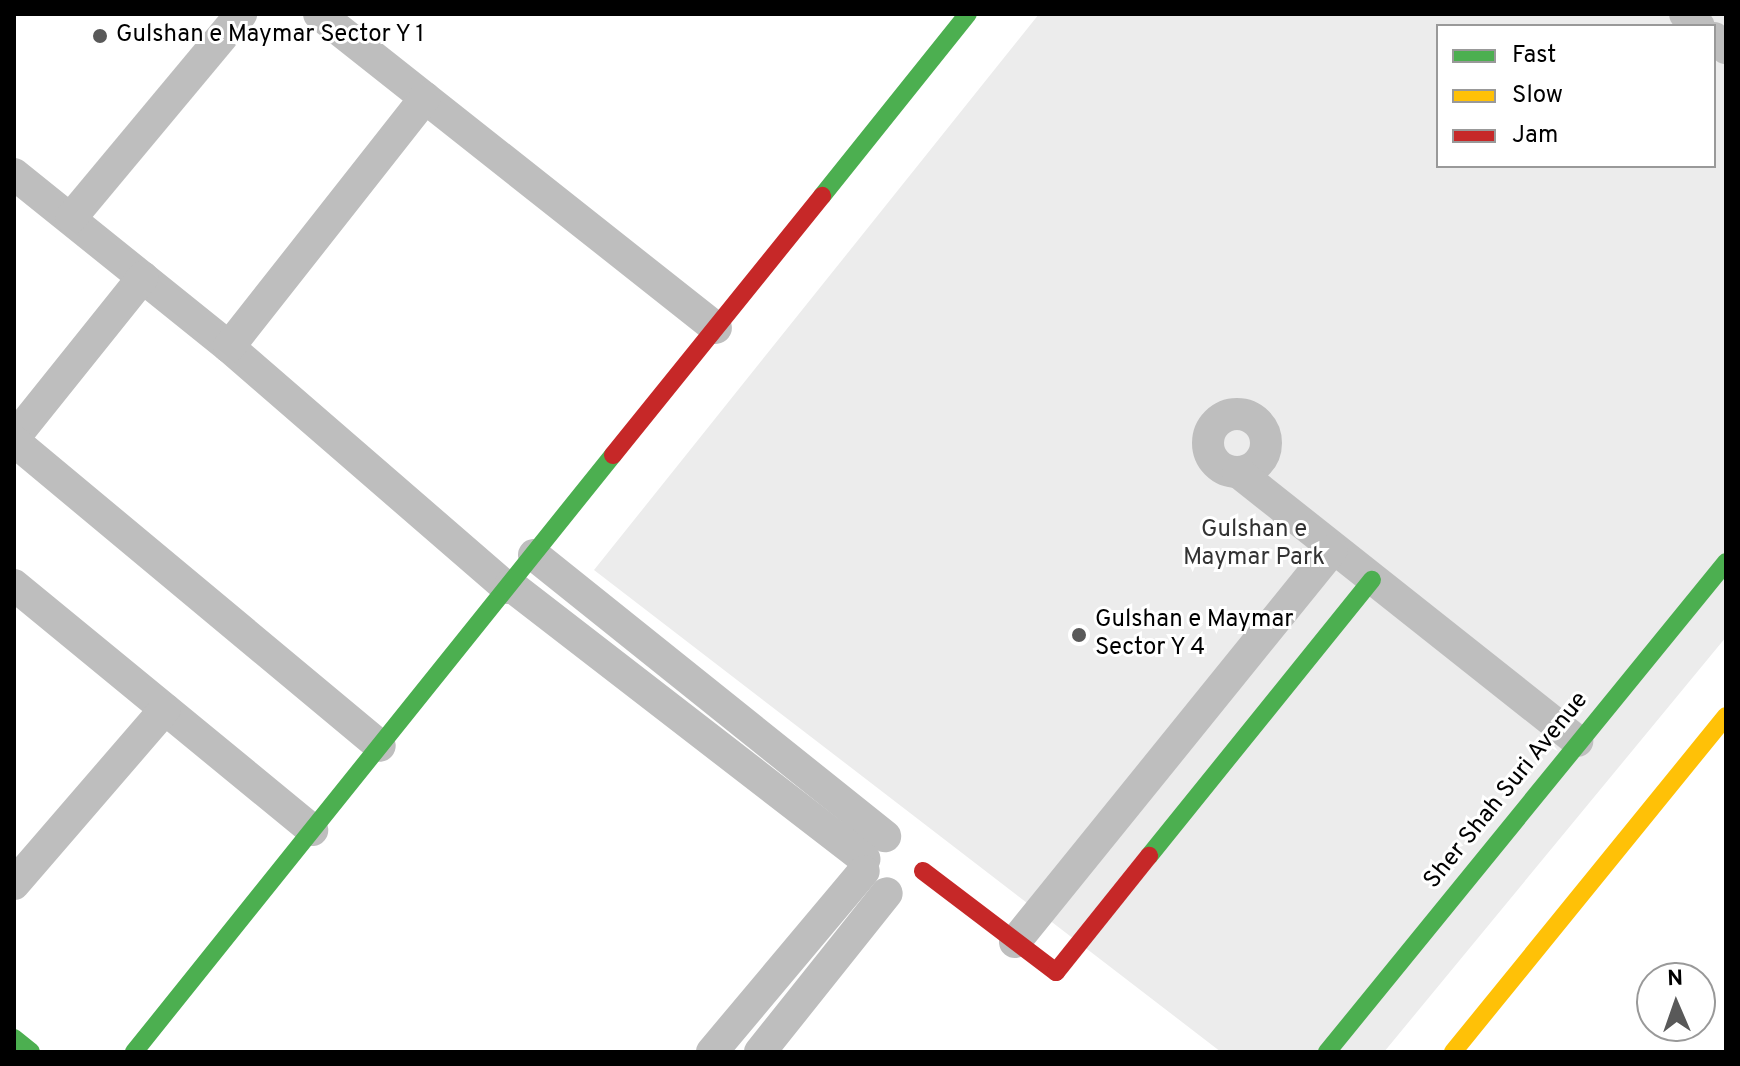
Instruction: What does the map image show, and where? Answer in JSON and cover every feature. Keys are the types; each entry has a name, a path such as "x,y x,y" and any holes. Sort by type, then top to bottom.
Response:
{"street":[{"path":"71,218 241,14"},
{"path":"319,14 716,328"},
{"path":"149,1047 312,830 965,15"},
{"path":"229,347 425,98"},
{"path":"14,174 229,347 509,586 875,865 915,885 923,871 922,856 914,843 900,835 875,865 712,1052"},
{"path":"143,277 14,439 380,746"},
{"path":"1238,472 1332,550 1577,741"},
{"path":"1015,942 1332,550"},
{"path":"534,555 875,865"},
{"name":"Sher Shah Suri Avenue","path":"1327,1052 1577,741 1726,562"},
{"path":"923,871 1056,972 1372,580"},
{"path":"14,585 312,830"},
{"path":"14,884 165,709"},
{"path":"1453,1052 1726,716"},
{"path":"760,1052 875,865"},
{"path":"14,1038 31,1052"}],"green space":[{"name":"Gulshan e Maymar Park","path":"1039,14 1726,14 1726,637 1384,1052 1221,1052 594,570"}],"traffic: fast":[{"path":"822,196 968,14"},
{"path":"134,1052 613,455"},
{"path":"1327,1052 1726,562"},
{"path":"1149,856 1372,580"},
{"path":"14,1038 31,1052"}],"traffic: slow":[{"path":"1453,1052 1726,716"}],"traffic: jam":[{"path":"613,455 822,196"},
{"path":"923,871 1056,972 1149,856"}],"place":[{"name":"Gulshan e Maymar Sector Y 1","path":"100,36"},
{"name":"Gulshan e Maymar Sector Y 4","path":"1079,635"}]}
